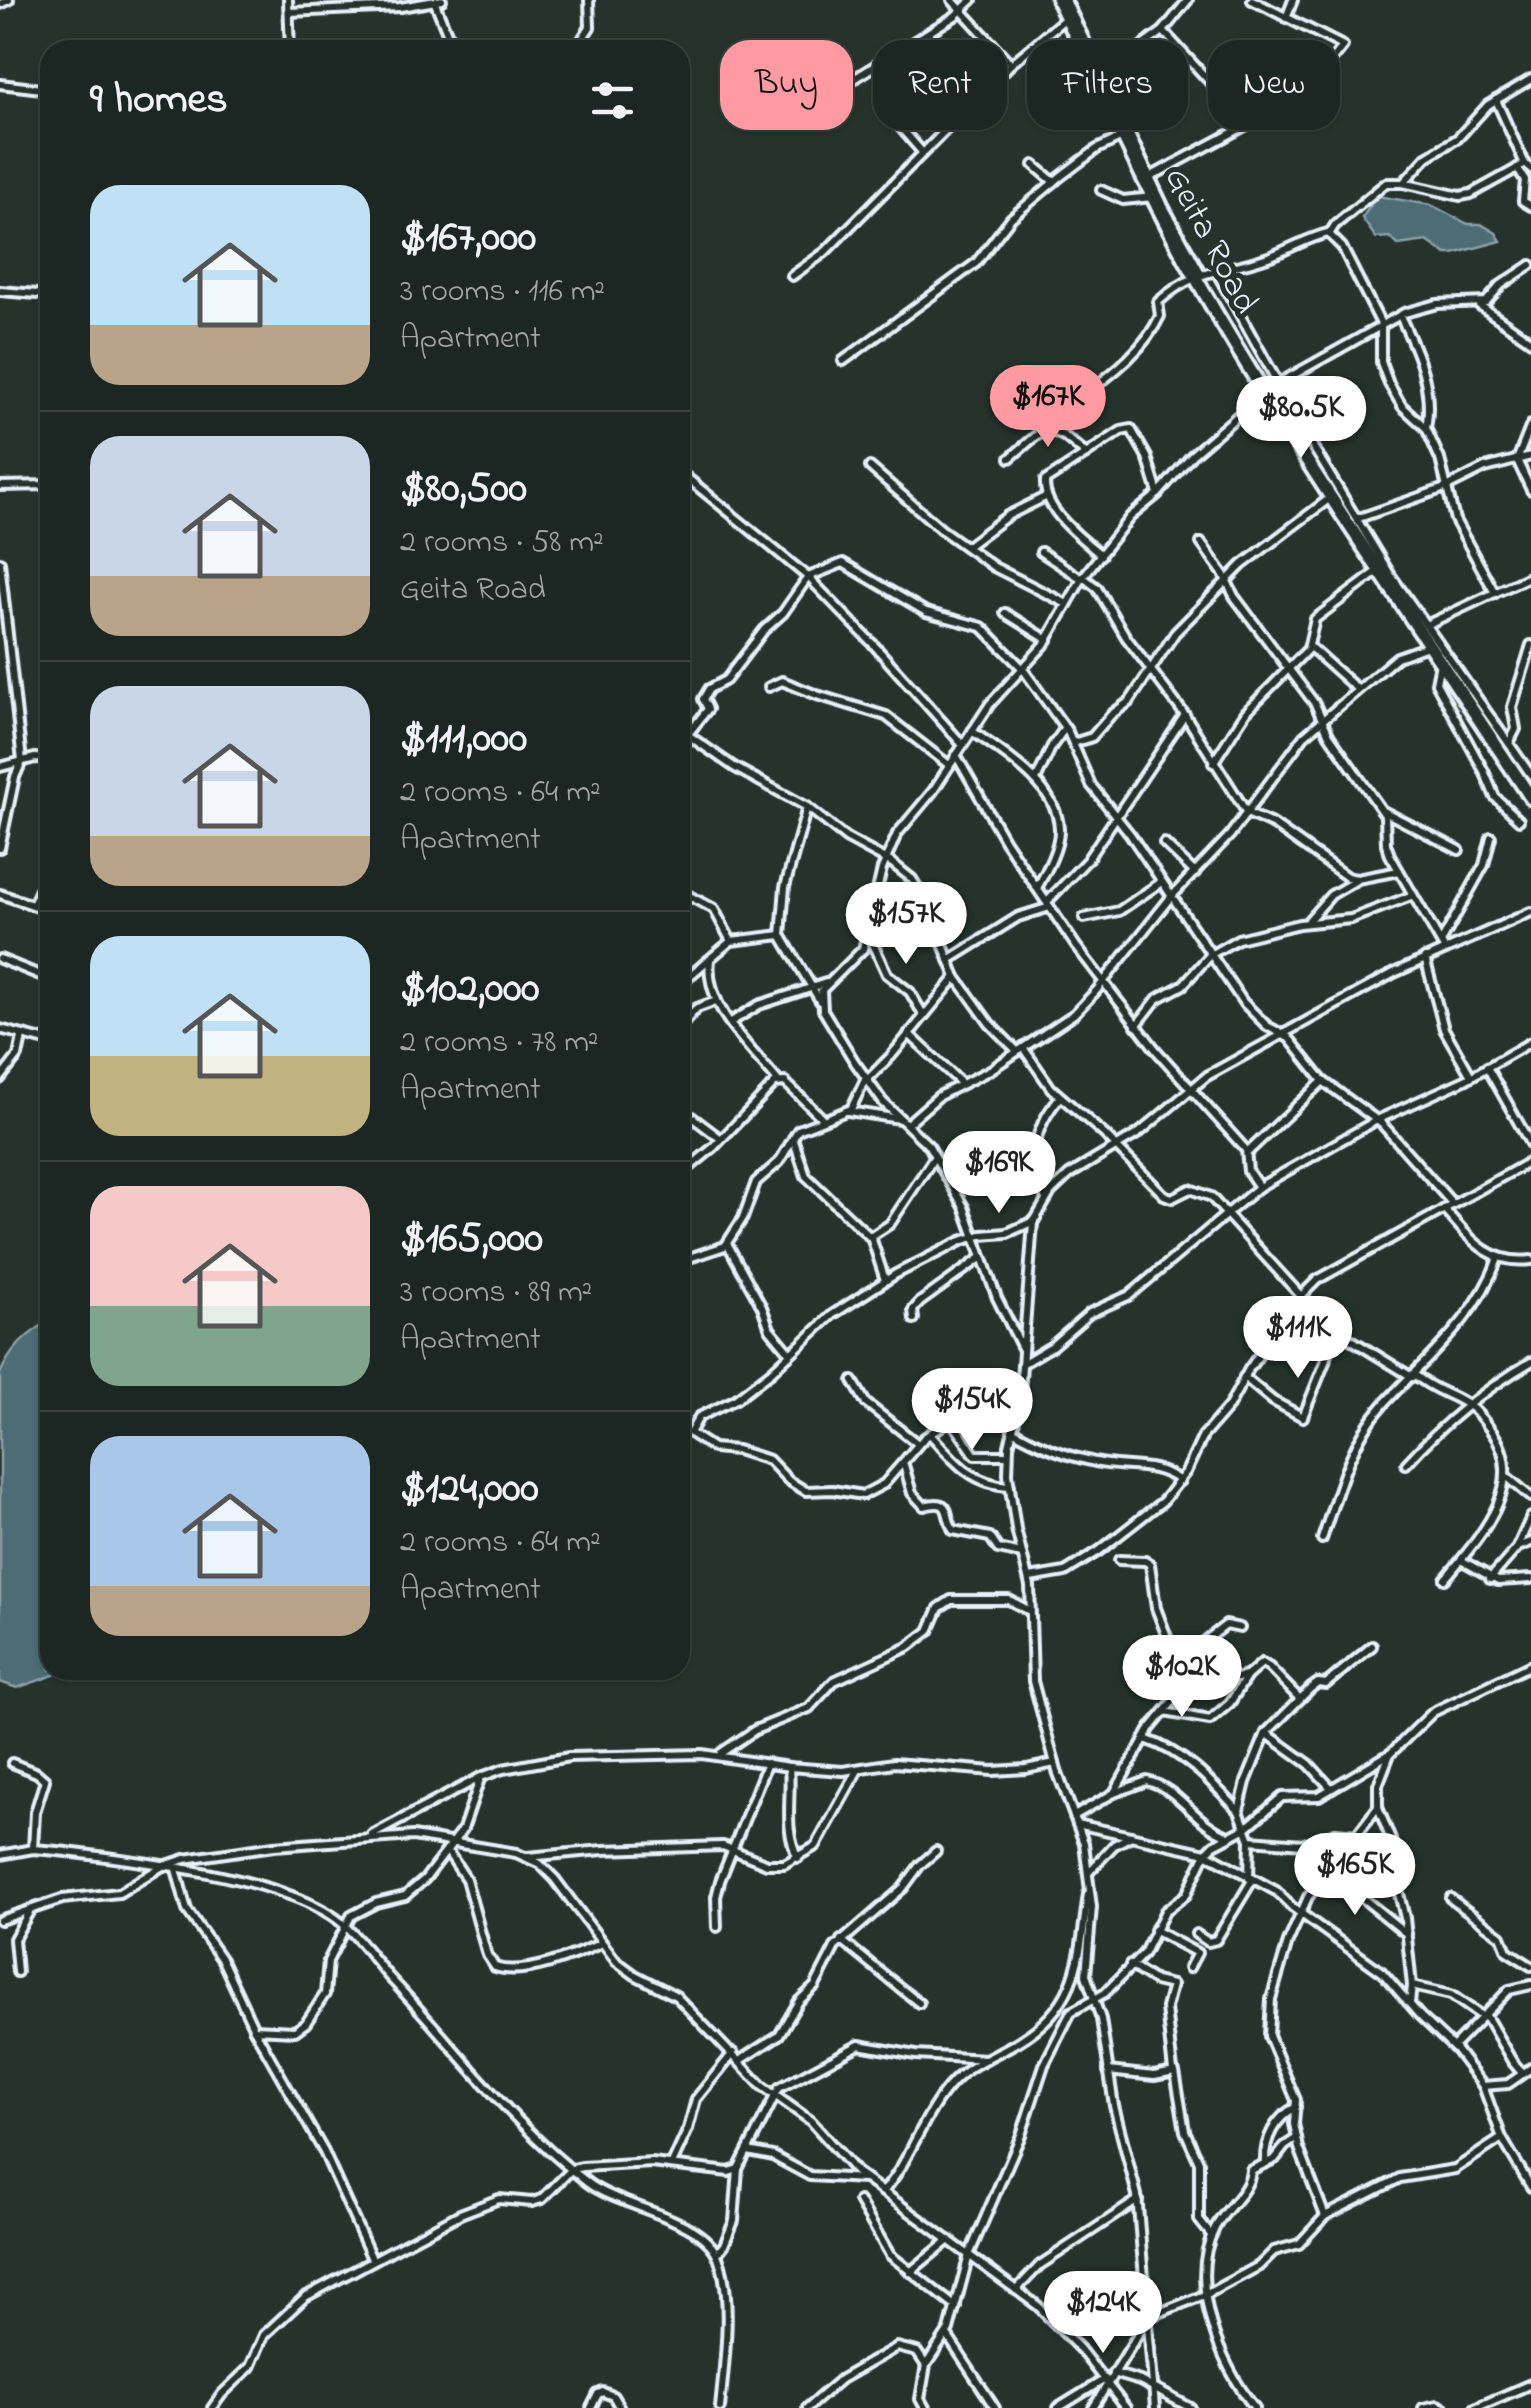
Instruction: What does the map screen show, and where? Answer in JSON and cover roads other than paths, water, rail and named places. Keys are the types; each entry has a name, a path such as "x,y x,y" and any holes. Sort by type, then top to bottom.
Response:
{"highway":[{"name":"Geita Road","path":"1062,0 1154,197 1263,393 1377,572 1423,628 1428,646 1531,798"}],"street":[{"path":"0,4 9,0"},
{"path":"288,0 290,40"},
{"path":"582,40 590,27 589,0"},
{"path":"952,0 1011,64"},
{"path":"853,79 972,0"},
{"path":"1062,0 1082,40"},
{"path":"1149,40 1188,0"},
{"path":"1252,0 1331,40"},
{"path":"1286,18 1293,0"},
{"path":"289,12 352,4 438,2 451,40"},
{"path":"792,276 836,241 1011,64 1067,17"},
{"path":"1163,30 1208,80"},
{"path":"1403,182 1427,157 1458,138 1496,100 1531,79"},
{"path":"0,84 40,89"},
{"path":"1496,100 1524,167 1523,201 1531,206"},
{"path":"903,130 922,152"},
{"path":"1127,130 1198,274"},
{"path":"1150,177 1234,130"},
{"path":"844,362 976,263 999,231 1054,182 1123,136"},
{"path":"1034,165 1054,182"},
{"path":"1050,430 1068,404 1143,344 1160,316 1158,302 1198,274 1262,259 1330,233 1335,224 1386,183 1403,182 1451,196 1472,194 1524,167"},
{"path":"1101,190 1123,200 1154,197"},
{"path":"1330,233 1342,247 1381,324 1382,362 1390,384 1402,406 1426,428 1440,459 1455,520 1494,594"},
{"path":"730,1022 759,1006 828,982 858,956 868,933 885,859 910,816 933,791 971,731 1048,640 1083,578 1130,517 1158,494 1192,455 1263,393 1381,324 1436,304 1486,302 1531,265"},
{"path":"1216,271 1278,384 1423,628 1531,775"},
{"path":"0,292 40,294"},
{"path":"1478,304 1531,341"},
{"path":"1400,316 1423,370 1428,405 1426,428"},
{"path":"1531,426 1518,460 1531,490"},
{"path":"1101,555 1061,517 1047,496 1045,481 1121,431 1132,429 1147,457 1158,494"},
{"path":"1010,458 1037,435 1050,430 1087,455"},
{"path":"1359,518 1445,488 1485,468 1531,456"},
{"path":"870,467 934,524 1010,578 1067,604"},
{"path":"690,480 805,575 962,744"},
{"path":"0,486 40,485"},
{"path":"966,547 1007,516 1047,496"},
{"path":"1072,742 1089,738 1111,714 1130,701 1175,633 1254,555 1330,498"},
{"path":"1201,543 1382,810 1387,819 1386,844 1398,872 1443,946"},
{"path":"1042,552 1096,588 1126,637 1185,716 1246,813 1274,825 1341,874 1357,880"},
{"path":"0,562 22,761 0,848"},
{"path":"690,732 708,710 706,692 726,680 764,630 782,614 805,575 843,563 926,612 982,627 1023,669 1065,728 1091,784 1256,1016 1293,1043 1323,1081 1377,1120 1452,1203"},
{"path":"1213,763 1246,712 1310,647 1310,629 1315,619 1377,572"},
{"path":"1423,628 1531,576"},
{"path":"1005,613 1048,640"},
{"path":"1509,742 1516,729 1512,707 1531,645"},
{"path":"690,1258 728,1243 743,1218 756,1182 779,1162 798,1130 847,1111 904,1121 938,1096 1021,1050 1074,1014 1246,813 1296,746 1356,688 1397,656 1428,646"},
{"path":"1310,647 1356,688"},
{"path":"1440,664 1436,683 1443,698 1484,771 1487,784 1519,820"},
{"path":"769,688 782,681 886,716 950,764"},
{"path":"949,960 1018,916 1048,904 1086,860 1185,716"},
{"path":"1036,780 1065,728"},
{"path":"971,731 1036,780 1059,829 1037,888"},
{"path":"690,736 745,774 807,807 846,838 885,859 917,886 956,977 990,1024 1021,1050 1060,1097 1118,1147 1167,1197 1190,1188 1219,1203 1300,1296 1352,1342 1468,1405 1501,1442 1506,1476 1489,1522 1446,1579"},
{"path":"956,755 996,826 1076,946 1136,1026 1248,1152 1248,1171 1259,1187"},
{"path":"0,766 40,760"},
{"path":"807,807 785,886 781,935 866,1080 926,1142 964,1207 1022,1349"},
{"path":"1382,810 1459,850"},
{"path":"1443,946 1484,864 1491,837"},
{"path":"1164,843 1195,873"},
{"path":"1308,922 1331,895 1357,880 1398,872"},
{"path":"1084,918 1119,911 1160,883"},
{"path":"34,905 40,891"},
{"path":"0,894 40,907"},
{"path":"690,896 713,908 731,942"},
{"path":"1136,1026 1157,999 1186,983 1210,955 1238,939 1308,922 1351,919 1411,896"},
{"path":"1155,2408 1138,2200 1100,2019 1085,1969 1092,1919 1088,1878 1076,1820 1055,1762 1032,1674 1029,1578 1010,1486 1008,1454 1019,1404 1034,1221 1046,1199 1069,1175 1118,1147 1190,1088 1443,946 1531,912"},
{"path":"868,933 887,974 910,992 924,1016"},
{"path":"690,976 731,942 781,935"},
{"path":"1425,958 1444,1029 1471,1076"},
{"path":"0,959 40,974"},
{"path":"710,960 708,976 716,1001 779,1082"},
{"path":"847,1111 857,1101 866,1080 956,977"},
{"path":"820,1001 828,982"},
{"path":"690,1015 716,1001"},
{"path":"0,1029 40,1040"},
{"path":"909,1034 962,1084"},
{"path":"0,1079 18,1056 22,1037"},
{"path":"1021,1364 1052,1346 1090,1313 1130,1295 1259,1187 1377,1120 1488,1068 1531,1042"},
{"path":"1488,1068 1531,1145"},
{"path":"1248,1152 1323,1081"},
{"path":"690,1167 779,1082 785,1082 821,1118"},
{"path":"1046,1199 1035,1167 1034,1144 1042,1119 1060,1097"},
{"path":"690,1116 721,1139"},
{"path":"793,1138 806,1176 832,1198 859,1230 871,1237 885,1280"},
{"path":"871,1237 885,1230 896,1217 934,1158"},
{"path":"1029,1578 1057,1576 1151,1513 1180,1480 1203,1436 1228,1406 1244,1376 1300,1296 1327,1274 1531,1161"},
{"path":"1444,1209 1472,1240 1498,1258 1510,1262 1531,1260"},
{"path":"1020,1378 982,1398 930,1434 884,1484 864,1496 806,1491 789,1481 769,1460 713,1448 691,1434 690,1426 698,1417 736,1399 832,1315 885,1280 974,1237 1007,1234 1034,1221"},
{"path":"728,1243 770,1329 789,1352"},
{"path":"914,1318 914,1308 923,1299 982,1257"},
{"path":"1322,1539 1344,1469 1360,1440 1384,1404 1450,1336 1477,1300 1498,1258"},
{"path":"1244,1376 1273,1402 1304,1417 1325,1362 1333,1325"},
{"path":"1406,1464 1484,1390 1531,1362"},
{"path":"853,1380 866,1403 918,1444"},
{"path":"951,1420 976,1456 1008,1454"},
{"path":"1012,1430 1068,1455 1097,1463 1147,1465 1180,1480"},
{"path":"930,1434 969,1475 989,1484 1010,1486"},
{"path":"903,1463 916,1499 924,1506 942,1505 949,1512 953,1530 990,1537 998,1549 1022,1554"},
{"path":"1506,1476 1531,1497"},
{"path":"1490,1579 1517,1548 1531,1516"},
{"path":"1517,1548 1531,1542"},
{"path":"1114,1793 1175,1695 1178,1665 1156,1608 1150,1564 1119,1560"},
{"path":"1461,1560 1490,1579 1531,1579"},
{"path":"716,1756 738,1745 755,1730 809,1708 834,1681 908,1648 930,1631 940,1608 951,1600 1008,1600 1031,1611"},
{"path":"1178,1665 1226,1625 1240,1628"},
{"path":"1239,1811 1266,1733 1315,1684 1325,1685 1372,1646"},
{"path":"1164,1712 1210,1720 1230,1703 1259,1664 1266,1664 1300,1699"},
{"path":"1178,1665 1232,1678 1247,1676"},
{"path":"913,2408 920,2398 926,2365 946,2335 969,2255 1003,2181 1060,2030 1071,2012 1107,1992 1144,1954 1166,1908 1186,1894 1206,1853 1246,1828 1282,1797 1313,1798 1391,1753 1432,1712 1531,1665"},
{"path":"1266,1733 1310,1764 1331,1788"},
{"path":"1145,1739 1161,1744 1191,1764 1239,1811 1250,1840 1251,1878 1216,1940 1208,1942 1196,1934"},
{"path":"367,1838 481,1777 503,1769 570,1758 662,1753 789,1767 858,1770 894,1762 993,1772 1026,1770 1055,1762"},
{"path":"1391,1753 1378,1785 1378,1808 1391,1840 1392,1865 1407,1934 1410,2003"},
{"path":"12,1763 45,1780 35,1812 33,1849"},
{"path":"717,1927 717,1890 767,1763"},
{"path":"789,1767 792,1805 788,1830 798,1858"},
{"path":"526,1857 722,1846 770,1865 784,1864 818,1844 858,1770"},
{"path":"254,2028 295,2031 306,2022 325,1994 328,1961 344,1926 357,1911 410,1892 448,1852 457,1840 481,1777"},
{"path":"1076,1820 1114,1793 1140,1782 1155,1783 1172,1792 1201,1822 1229,1836"},
{"path":"1324,2216 1297,2138 1296,2100 1269,2031 1272,1996 1288,1942 1308,1896 1378,1808"},
{"path":"1076,1820 1206,1853 1276,1891 1382,1972 1453,2047 1483,2086 1502,2138 1531,2188"},
{"path":"1250,1840 1303,1844 1335,1834 1356,1835"},
{"path":"0,1920 78,1896 119,1893 162,1867 200,1856 274,1846 413,1836 510,1850 540,1864 565,1889 602,1943 630,1972 676,1996 773,2095 811,2121 865,2179 1016,2290 1064,2331 1126,2408"},
{"path":"884,2192 949,2087 1032,2031 1068,1993 1076,1976 1088,1878 1114,1845 1132,1836"},
{"path":"0,1855 33,1849 176,1869 269,1889 324,1911 344,1926 498,2097 572,2169 601,2192 676,2222 698,2235 717,2254 724,2282 726,2318 720,2408"},
{"path":"739,2061 783,2032 800,2001 813,1988 829,1954 904,1888 920,1864 936,1851"},
{"path":"448,1852 466,1878 484,1945 496,1967 520,1970 602,1943"},
{"path":"176,1869 187,1910 222,1960 254,2028 330,2164 372,2260"},
{"path":"1328,1870 1407,1934"},
{"path":"1450,1898 1500,1934 1507,1952 1531,1966"},
{"path":"17,1972 14,1939 30,1909"},
{"path":"1154,1930 1197,1953 1189,1968"},
{"path":"842,1940 919,2003"},
{"path":"1130,1965 1154,1981 1172,1985 1166,2008 1173,2071 1179,2084 1185,2131 1198,2162 1199,2220 1212,2236"},
{"path":"1453,2047 1510,1990 1531,1985"},
{"path":"1412,1986 1450,1995 1484,2015 1522,2073"},
{"path":"717,2254 734,2221 738,2168 773,2095 783,2085 858,2045 908,2054 986,2059"},
{"path":"672,2164 696,2099 733,2053"},
{"path":"1483,2086 1508,2084 1531,2068"},
{"path":"1108,2071 1154,2076 1173,2071"},
{"path":"1265,2163 1265,2150 1275,2123 1296,2107"},
{"path":"1255,2408 1220,2355 1204,2268 1212,2236 1250,2182 1250,2170 1275,2159 1284,2146 1297,2138"},
{"path":"1058,2408 1113,2373 1146,2320 1207,2294 1258,2266 1276,2250 1299,2244 1324,2216 1400,2178 1455,2168 1502,2138"},
{"path":"748,2151 772,2156 810,2176 865,2179"},
{"path":"212,2408 250,2368 264,2335 286,2311 304,2297 448,2220 508,2198 538,2201 548,2196 572,2169 613,2163 672,2164 729,2172 738,2168"},
{"path":"1016,2290 1040,2266 1138,2200"},
{"path":"858,2201 890,2256 956,2307"},
{"path":"910,2272 949,2240"},
{"path":"946,2335 995,2408"},
{"path":"807,2408 841,2379 898,2347 917,2352 926,2365"},
{"path":"1113,2373 1152,2386 1191,2408"},
{"path":"1093,2408 1106,2380"},
{"path":"1475,2408 1531,2384"},
{"path":"591,2408 603,2392 613,2396 620,2408"},
{"path":"920,2398 925,2408"},
{"path":"1423,2408 1444,2408"}],"water":[{"path":"1377,196 1431,205 1468,224 1481,224 1501,241 1446,254 1427,241 1398,245 1390,237 1376,238 1362,218"},
{"path":"40,1327 40,1680 17,1688 0,1682 0,1374 20,1343"}]}
